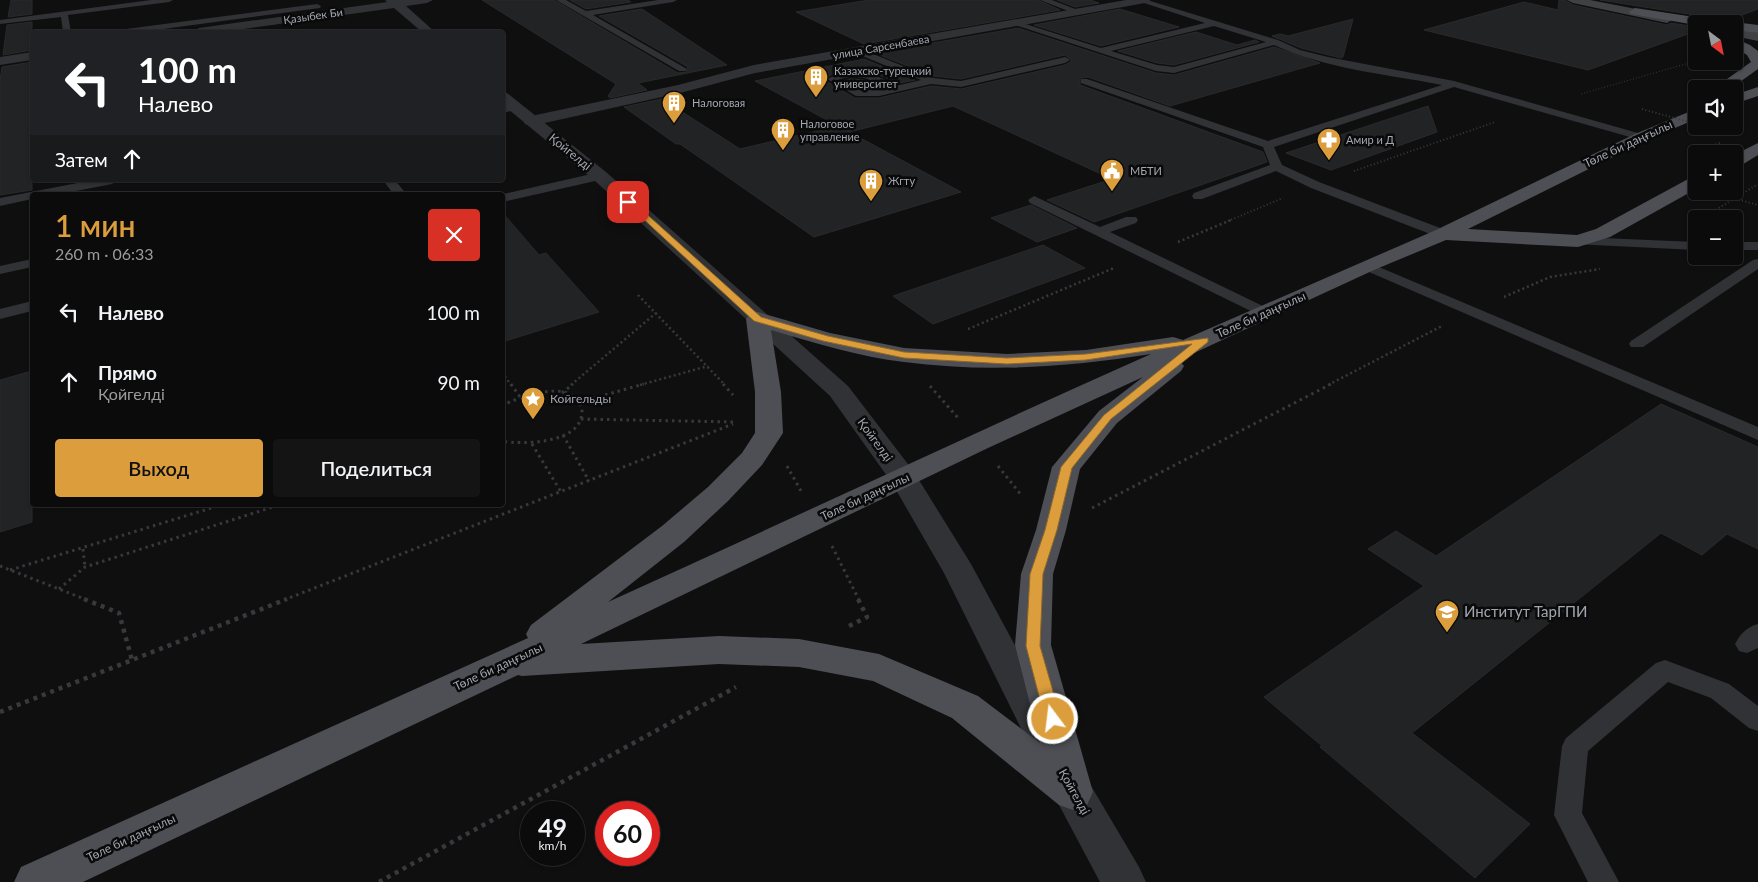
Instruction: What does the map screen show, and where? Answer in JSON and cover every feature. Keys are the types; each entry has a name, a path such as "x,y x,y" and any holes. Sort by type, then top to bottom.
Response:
{"main road":[{"path":"1573,0 1688,22"},
{"path":"1635,12 1688,20"},
{"path":"1635,12 1688,26"},
{"path":"1743,27 1758,29"},
{"path":"1743,34 1758,37"},
{"path":"1733,80 1758,62 1755,55 1743,46"},
{"path":"1743,97 1758,91"},
{"name":"Төле би даңғылы","path":"36,882 904,479 978,442 1366,266 1443,234 1641,123 1682,124"},
{"path":"1743,157 1758,148"},
{"path":"1443,234 1578,241 1602,233 1688,186"},
{"path":"506,663 673,534 718,494 752,459 768,433 768,392 758,319 826,339 904,355 1007,361 1086,357 1204,340"},
{"path":"1073,792 1033,646 1036,574 1051,530 1066,467 1108,417 1204,340"},
{"path":"506,663 719,650 799,653 879,668 965,707 1073,792"}],"street":[{"name":"Қазыбек Би","path":"212,30 394,2 426,0"},
{"name":"улица Сарсенбаева","path":"513,108 680,90 754,69 1145,0"},
{"path":"394,2 427,30"},
{"path":"0,61 30,56"},
{"name":"Қойгелді","path":"513,108 600,176 839,391 904,479 960,572 1073,792 1124,882"}],"lane":[{"path":"0,22 169,0"},
{"path":"560,0 682,69"},
{"path":"585,14 674,0"},
{"path":"1044,0 1079,12"},
{"path":"1140,0 1212,24 1275,42 1297,52 1328,60 1641,123"},
{"path":"141,30 318,6"},
{"path":"64,13 68,30"},
{"path":"1013,23 1156,68 1174,70 1275,42"},
{"path":"1100,51 1212,24"},
{"path":"858,51 931,81 961,84 1065,60"},
{"path":"900,88 860,73 842,75 832,79 860,94 879,93 931,81"},
{"path":"1084,81 1268,145 1454,84"},
{"path":"1268,145 1277,167 1315,185 1443,234"},
{"path":"1198,196 1277,167"},
{"path":"505,197 600,176"},
{"path":"51,192 102,182"},
{"path":"391,182 399,192"},
{"path":"0,202 30,196"},
{"path":"1034,200 1266,313"},
{"path":"1098,232 1131,220"},
{"path":"1578,241 1688,246"},
{"path":"1743,246 1758,246"},
{"path":"0,270 30,263"},
{"path":"1637,344 1758,264"},
{"path":"1366,266 1758,434"},
{"path":"0,314 30,306"},
{"path":"1604,882 1568,815 1575,746 1665,670 1720,691 1758,720"}],"path":[{"path":"1641,123 1682,124"},
{"path":"1743,193 1758,184"},
{"path":"1716,210 1731,200"},
{"path":"1741,200 1758,205"},
{"path":"1051,530 1471,311 1550,277 1604,268"},
{"path":"638,295 708,366 738,400"},
{"path":"562,392 656,312"},
{"path":"580,402 708,366"},
{"path":"505,376 520,397"},
{"path":"505,404 534,393 562,392 573,396 580,402 583,410 581,419 563,435 548,441 532,444 517,445 505,442"},
{"path":"581,419 739,422"},
{"path":"563,435 589,481"},
{"path":"532,444 561,492"},
{"path":"10,570 215,507"},
{"path":"59,589 85,567 273,507"},
{"path":"83,549 85,567"},
{"path":"0,566 119,613 132,660"},
{"path":"799,653 867,617"},
{"path":"379,882 738,686"}],"building":[{"path":"11,0 32,0 32,14 8,17"},
{"path":"482,0 554,0 678,73 686,72 688,67 599,16 642,9 727,65 638,83 647,90 610,98 608,96 616,84"},
{"path":"570,0 628,0 631,2 586,9"},
{"path":"869,0 1038,0 1060,10 864,44 796,12"},
{"path":"1057,0 1090,0 1099,3 1075,7"},
{"path":"1559,0 1565,0 1573,5 1667,25 1671,23 1688,26 1688,34 1588,70 1424,30 1524,2 1558,10"},
{"path":"1600,0 1758,0 1758,9 1742,15 1695,15"},
{"path":"1120,9 1179,27 1101,46 1034,25"},
{"path":"1353,19 1343,57 1341,58 1301,48 1272,36 1280,34 1288,36"},
{"path":"32,22 30,50 3,55 7,25"},
{"path":"1018,28 1156,73 1174,75 1274,47 1320,63 1170,106 1088,77 1080,78 1080,85 1263,152 1267,162 1094,222 1047,200 1112,179 953,106 849,132 755,81 864,59 915,80 900,83 871,72 850,69 837,72 825,78 826,81 855,98 879,98 931,86 961,89 1065,65 1072,61 1065,55 961,79 933,76 880,55 885,54 881,52"},
{"path":"1196,32 1237,45 1255,40 1259,42 1174,65 1157,63 1118,51"},
{"path":"30,62 30,182 32,182 32,190 0,195 0,81 2,67"},
{"path":"845,80 865,80 882,87 862,89"},
{"path":"662,99 740,149 838,126 961,192 814,237 624,107"},
{"path":"1428,106 1437,132 1331,170 1286,153"},
{"path":"1031,205 1077,228 1037,242 991,218"},
{"path":"505,215 539,255 546,253 599,312 505,341"},
{"path":"1043,245 1085,268 933,324 893,296"},
{"path":"30,372 30,507 32,507 32,522 0,532 0,380"},
{"path":"1661,404 1758,447 1758,549 1727,534 1702,555 1661,533 1412,733 1530,824 1475,878 1264,697 1424,586 1368,549 1396,531 1436,556"}],"place":[{"name":"Казахско-турецкий университет","path":"816,98"},
{"name":"Налоговая","path":"674,124"},
{"name":"Налоговое управление","path":"783,151"},
{"name":"Амир и Д","path":"1329,161"},
{"name":"МБТИ","path":"1112,192"},
{"name":"Жгту","path":"871,202"},
{"name":"Койгельды","path":"533,420"},
{"name":"Институт ТарГПИ","path":"1447,633"}],"route":[{"path":"628,202 758,319 826,339 904,355 1007,361 1086,357 1204,340 1108,417 1066,467 1051,530 1036,574 1033,646 1053,719"}]}
